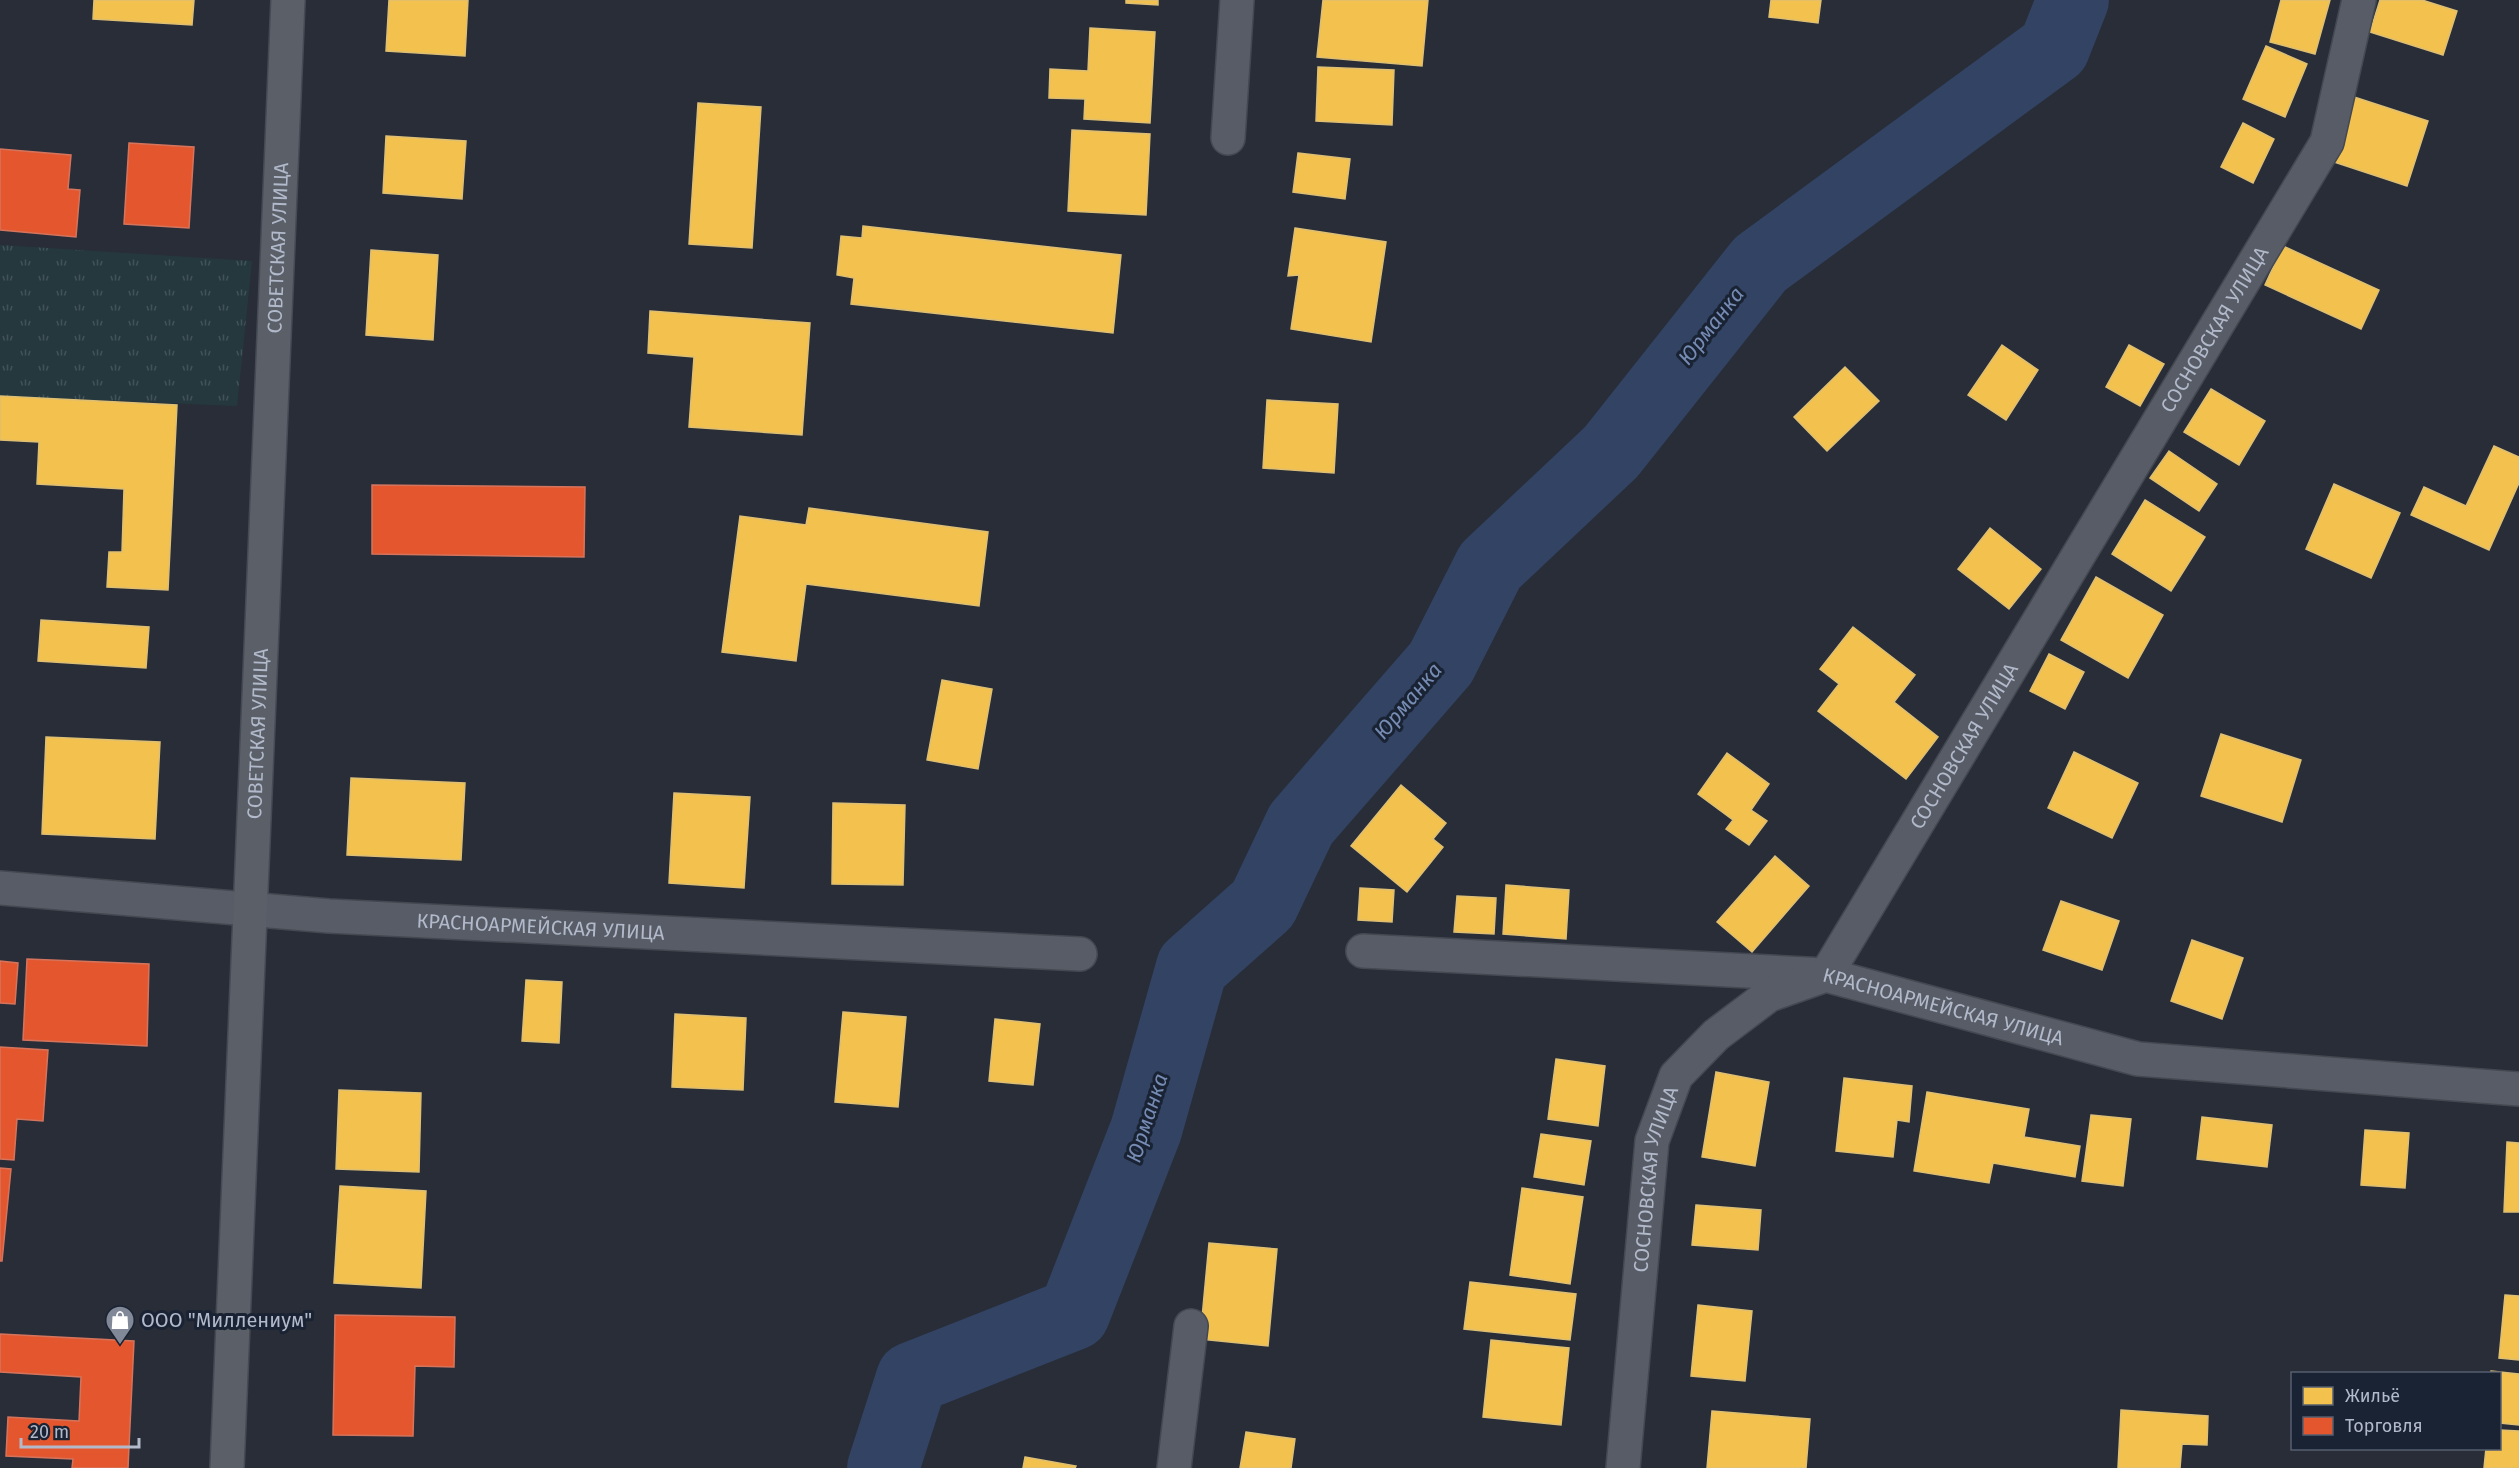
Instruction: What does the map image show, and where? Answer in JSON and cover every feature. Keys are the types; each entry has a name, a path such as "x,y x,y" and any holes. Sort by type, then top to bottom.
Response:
{"main road":[{"name":"СОВЕТСКАЯ УЛИЦА","path":"227,1468 248,910 288,0"}],"street":[{"path":"1228,138 1237,0"},
{"name":"СОСНОВСКАЯ УЛИЦА","path":"1623,1468 1652,1141 1676,1076 1716,1035 1769,995 1826,975 2326,142 2359,0"},
{"name":"КРАСНОАРМЕЙСКАЯ УЛИЦА","path":"0,888 248,910 1080,954"},
{"name":"КРАСНОАРМЕЙСКАЯ УЛИЦА","path":"1363,951 1826,975 2138,1059 2519,1089"},
{"path":"1174,1468 1191,1326"}],"green space":[{"path":"0,245 252,261 237,406 0,396"}],"building: Жильё":[{"path":"94,0 194,0 192,25 93,19"},
{"path":"389,0 468,0 465,56 386,51"},
{"path":"1126,0 1158,0 1158,5 1126,3"},
{"path":"1323,0 1428,0 1422,66 1317,57"},
{"path":"1771,0 1821,0 1818,23 1769,17"},
{"path":"2281,0 2330,0 2315,54 2270,42"},
{"path":"2380,0 2422,0 2457,11 2443,55 2370,32"},
{"path":"1090,28 1155,32 1150,123 1084,119 1085,99 1049,98 1050,69 1088,71"},
{"path":"2266,46 2307,64 2285,117 2243,99"},
{"path":"1318,67 1394,70 1392,125 1316,121"},
{"path":"2348,95 2428,121 2407,186 2328,160"},
{"path":"698,103 761,107 752,248 689,244"},
{"path":"2243,123 2274,139 2253,183 2221,167"},
{"path":"1072,130 1150,134 1146,215 1068,211"},
{"path":"386,136 466,141 462,199 383,193"},
{"path":"1298,153 1350,159 1345,199 1293,192"},
{"path":"863,226 1121,255 1113,333 851,304 854,278 837,275 841,236 862,238"},
{"path":"1295,228 1386,242 1371,342 1291,329 1299,275 1288,276"},
{"path":"2283,246 2379,290 2361,329 2265,285"},
{"path":"371,250 438,255 433,340 366,335"},
{"path":"650,311 810,323 802,435 689,427 694,357 648,353"},
{"path":"2002,345 2038,370 2006,420 1968,395"},
{"path":"2129,345 2164,364 2140,406 2106,387"},
{"path":"1845,367 1879,401 1827,451 1794,417"},
{"path":"2211,389 2265,421 2239,465 2184,432"},
{"path":"0,396 177,405 168,590 107,587 109,552 122,552 124,489 37,484 39,442 0,440"},
{"path":"1267,400 1338,404 1334,473 1263,468"},
{"path":"2494,446 2519,457 2519,483 2489,550 2411,515 2424,487 2466,506"},
{"path":"2169,451 2217,484 2199,511 2150,478"},
{"path":"2334,484 2400,513 2371,578 2306,549"},
{"path":"2145,500 2205,537 2171,591 2112,554"},
{"path":"809,508 988,532 979,606 806,584 796,661 722,652 740,516 806,525"},
{"path":"1990,528 2041,569 2009,609 1958,569"},
{"path":"2096,577 2163,615 2128,678 2061,640"},
{"path":"41,620 149,627 146,668 38,661"},
{"path":"1853,627 1915,675 1894,702 1938,737 1906,779 1818,711 1839,684 1820,669"},
{"path":"2049,654 2084,672 2065,709 2030,691"},
{"path":"942,680 992,689 978,769 927,760"},
{"path":"2221,734 2301,760 2282,822 2201,796"},
{"path":"46,737 160,742 155,839 42,834"},
{"path":"2074,752 2138,783 2112,838 2048,808"},
{"path":"1727,753 1769,784 1751,810 1767,821 1749,845 1726,829 1733,820 1698,794"},
{"path":"351,778 465,783 461,860 347,855"},
{"path":"1401,785 1446,823 1433,839 1443,847 1407,892 1351,846"},
{"path":"674,793 750,797 744,888 669,883"},
{"path":"833,803 905,805 903,885 832,884"},
{"path":"1775,856 1809,886 1752,952 1717,922"},
{"path":"1506,885 1569,890 1566,939 1503,934"},
{"path":"1360,888 1394,890 1392,922 1358,920"},
{"path":"1457,896 1496,898 1494,934 1454,932"},
{"path":"2061,901 2119,921 2102,970 2043,950"},
{"path":"2192,940 2243,958 2222,1019 2171,1001"},
{"path":"526,980 562,982 559,1043 522,1041"},
{"path":"843,1012 906,1017 898,1107 835,1102"},
{"path":"675,1014 746,1018 743,1090 672,1087"},
{"path":"995,1019 1040,1024 1033,1085 989,1081"},
{"path":"1556,1059 1605,1066 1598,1126 1548,1119"},
{"path":"1716,1072 1769,1082 1755,1166 1702,1157"},
{"path":"1844,1078 1912,1086 1909,1122 1897,1120 1893,1157 1836,1151"},
{"path":"339,1090 421,1093 419,1172 336,1169"},
{"path":"1927,1092 2029,1109 2024,1137 2080,1146 2075,1177 1993,1163 1989,1183 1914,1171"},
{"path":"2091,1115 2131,1119 2123,1186 2082,1181"},
{"path":"2202,1117 2272,1125 2267,1167 2197,1159"},
{"path":"2365,1130 2409,1133 2405,1188 2361,1185"},
{"path":"1541,1134 1591,1141 1584,1185 1534,1177"},
{"path":"2507,1142 2519,1143 2519,1212 2504,1212"},
{"path":"340,1186 426,1191 421,1288 334,1283"},
{"path":"1522,1188 1583,1197 1570,1284 1510,1275"},
{"path":"1696,1205 1761,1210 1758,1250 1692,1245"},
{"path":"1209,1243 1277,1249 1268,1346 1200,1339"},
{"path":"1470,1282 1576,1294 1570,1340 1464,1329"},
{"path":"2505,1295 2519,1296 2519,1360 2499,1358"},
{"path":"1698,1305 1752,1311 1745,1381 1691,1376"},
{"path":"1491,1340 1569,1348 1561,1425 1483,1417"},
{"path":"2501,1372 2519,1374 2519,1425 2501,1423"},
{"path":"2121,1410 2208,1416 2207,1445 2182,1444 2180,1468 2118,1468"},
{"path":"1712,1411 1810,1419 1806,1468 1707,1468"},
{"path":"2501,1430 2519,1431 2519,1468 2484,1468 2486,1450 2501,1450"},
{"path":"1246,1432 1295,1439 1291,1468 1240,1468"},
{"path":"1025,1457 1076,1466 1075,1468 1023,1468"}],"building: Торговля":[{"path":"129,143 194,147 189,228 124,224"},
{"path":"0,149 71,155 68,189 80,190 76,237 0,230"},
{"path":"372,485 585,487 584,557 372,554"},
{"path":"27,959 149,964 147,1046 23,1040"},
{"path":"0,961 18,963 15,1004 0,1003"},
{"path":"0,1047 48,1050 43,1121 17,1119 14,1160 0,1159"},
{"path":"0,1168 11,1169 2,1261 0,1261"},
{"path":"335,1315 455,1317 454,1367 415,1366 413,1436 333,1435"},
{"path":"0,1334 134,1341 128,1468 72,1468 73,1459 6,1456 8,1417 79,1421 81,1377 0,1372"}],"waterway":[{"name":"Юрманка","path":"883,1468 912,1378 1074,1314 1146,1130 1192,967 1263,904 1301,824 1441,663 1490,566 1611,452 1760,264 2054,48 2073,0"}],"place":[{"name":"ООО \"Миллениум\"","path":"120,1346"}]}
